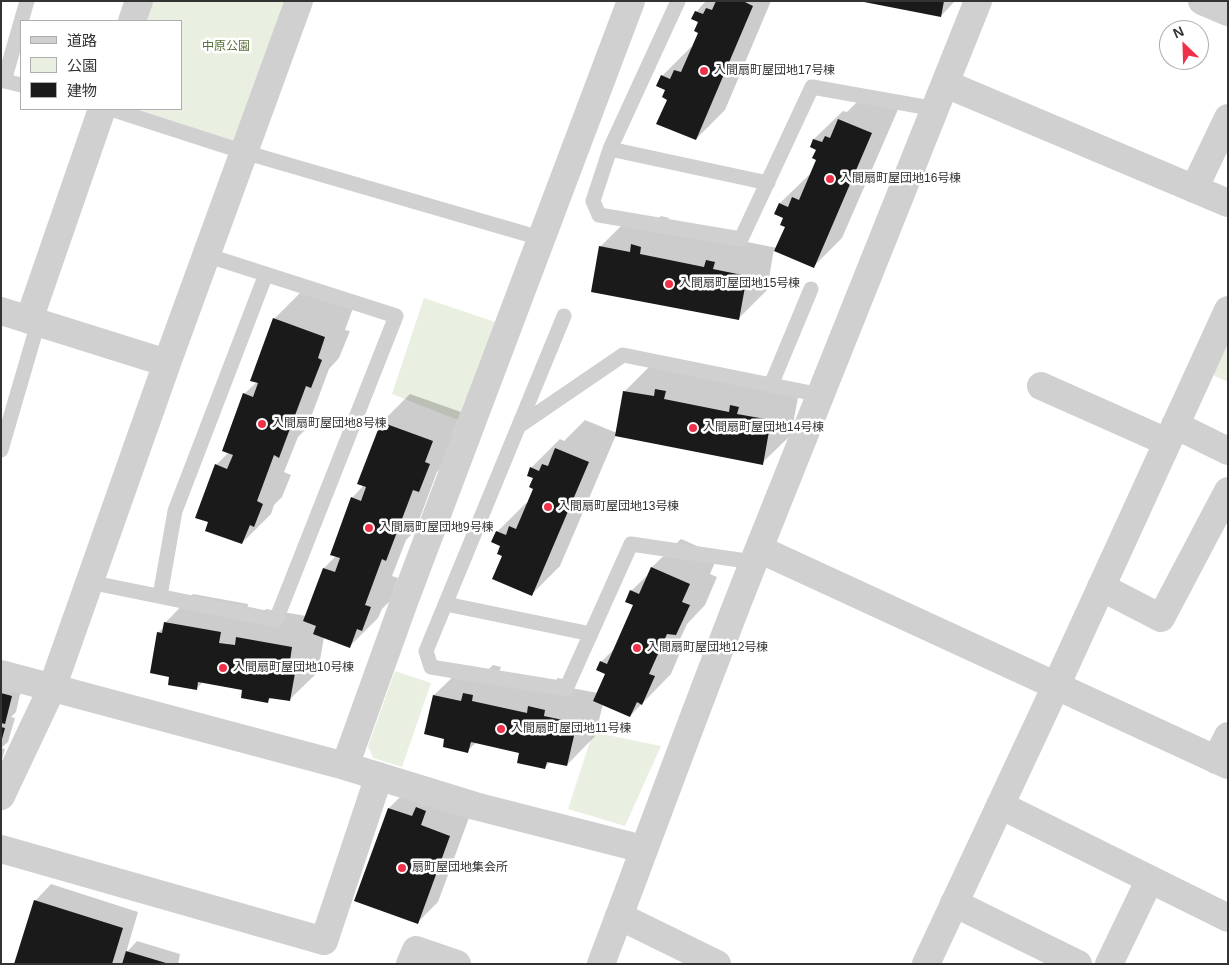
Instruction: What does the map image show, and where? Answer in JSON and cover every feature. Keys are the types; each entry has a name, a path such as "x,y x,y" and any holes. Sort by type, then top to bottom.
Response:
{"street":[{"path":"132,20 139,1"},
{"path":"1,796 52,688 167,363 299,1"},
{"path":"345,766 540,238 631,1"},
{"path":"600,964 756,555 978,1"},
{"path":"1202,1 1228,12"},
{"path":"946,84 1228,203"},
{"path":"33,321 102,110"},
{"path":"1194,188 1228,118"},
{"path":"926,964 1228,310"},
{"path":"1,311 167,363"},
{"path":"1040,386 1171,434 1228,451"},
{"path":"1101,588 1162,618 1228,491"},
{"path":"756,555 1056,686 1224,754"},
{"path":"1,674 345,766 475,806 643,849"},
{"path":"1,849 324,942 379,776"},
{"path":"1000,805 1228,918"},
{"path":"1109,964 1150,879"},
{"path":"954,903 1078,964"},
{"path":"619,916 717,964"},
{"path":"410,964 416,950 457,964"}],"lane":[{"path":"21,20 27,1"},
{"path":"678,1 610,149 593,200 599,215 741,239 812,87 936,109"},
{"path":"20,24 3,80 20,85"},
{"path":"114,110 244,152 540,238"},
{"path":"610,149 768,183"},
{"path":"89,582 276,620 396,316 206,255"},
{"path":"160,596 175,511 266,274"},
{"path":"771,385 811,289"},
{"path":"564,316 426,651 431,667 566,689 632,544 756,555"},
{"path":"1,450 33,321"},
{"path":"519,426 623,355 820,395"},
{"path":"446,604 591,634"}],"green space":[{"name":"中原公園","path":"149,1 289,1 239,143 139,110 182,110 182,20 141,20"},
{"path":"424,298 495,322 458,420 392,394"},
{"path":"1228,343 1228,382 1213,375"},
{"path":"395,671 431,683 402,767 373,758 368,746"},
{"path":"593,732 661,746 625,826 568,809"}],"building":[{"name":"入間扇町屋団地17号棟","path":"716,1 743,1 753,6 696,140 656,124 667,100 662,97 665,90 656,86 661,75 670,79 674,70 681,72 698,33 694,31 698,22 691,19 695,11 703,14 706,8 712,10"},
{"path":"864,1 944,1 941,17"},
{"name":"入間扇町屋団地16号棟","path":"838,119 872,133 814,268 774,251 785,227 780,225 783,218 774,214 779,203 788,207 792,197 799,200 816,160 812,158 816,150 810,147 813,139 822,142 825,136 830,138"},
{"name":"入間扇町屋団地15号棟","path":"631,244 641,247 640,254 704,267 706,260 715,262 713,269 747,276 739,320 591,292 599,246 630,252"},
{"name":"入間扇町屋団地8号棟","path":"273,318 325,337 318,358 322,360 311,388 306,386 279,458 274,455 257,501 263,504 254,527 250,525 242,544 205,531 208,522 195,518 215,464 227,469 233,455 222,451 243,393 253,397 258,383 250,381"},
{"name":"入間扇町屋団地14号棟","path":"655,389 666,391 664,399 729,412 730,405 739,407 737,414 771,420 763,465 615,436 623,391 654,396"},
{"name":"入間扇町屋団地9号棟","path":"381,422 433,441 425,462 430,464 419,492 413,490 386,561 382,559 365,605 371,607 362,631 357,629 350,648 313,634 316,626 303,621 323,568 335,572 340,558 330,555 351,497 361,501 366,487 357,484"},
{"name":"入間扇町屋団地13号棟","path":"555,448 589,462 532,596 492,579 502,556 497,554 500,546 491,542 496,531 506,535 509,526 516,529 533,489 529,487 533,478 527,476 530,467 539,471 542,464 548,466"},
{"name":"入間扇町屋団地12号棟","path":"651,567 690,584 682,602 690,605 676,635 667,634 649,674 655,676 642,705 637,702 630,717 593,701 605,674 596,670 600,661 607,664 633,605 625,602 630,590 639,594"},
{"name":"入間扇町屋団地10号棟","path":"164,622 221,632 219,643 235,645 236,637 292,647 290,661 297,662 290,701 269,698 268,703 241,698 242,690 198,682 197,690 168,685 169,677 150,673 157,632 162,633"},
{"path":"1,693 12,696 5,724 1,723"},
{"name":"入間扇町屋団地11号棟","path":"463,693 473,695 472,701 527,713 528,706 545,710 544,716 577,723 567,766 547,762 545,769 517,763 519,753 471,742 468,753 443,747 444,739 424,734 433,695 461,701"},
{"path":"1,727 5,728 2,739 1,739"},
{"name":"扇町屋団地集会所","path":"416,807 426,811 421,825 450,836 418,924 354,901 388,808 412,816"},
{"path":"34,900 123,928 112,964 14,964"},
{"path":"126,951 166,963 166,964 122,964"}],"place":[{"name":"入間扇町屋団地17号棟","path":"704,71"},
{"name":"入間扇町屋団地16号棟","path":"830,179"},
{"name":"入間扇町屋団地15号棟","path":"669,284"},
{"name":"入間扇町屋団地8号棟","path":"262,424"},
{"name":"入間扇町屋団地14号棟","path":"693,428"},
{"name":"入間扇町屋団地13号棟","path":"548,507"},
{"name":"入間扇町屋団地9号棟","path":"369,528"},
{"name":"入間扇町屋団地12号棟","path":"637,648"},
{"name":"入間扇町屋団地10号棟","path":"223,668"},
{"name":"入間扇町屋団地11号棟","path":"501,729"},
{"name":"扇町屋団地集会所","path":"402,868"}]}
